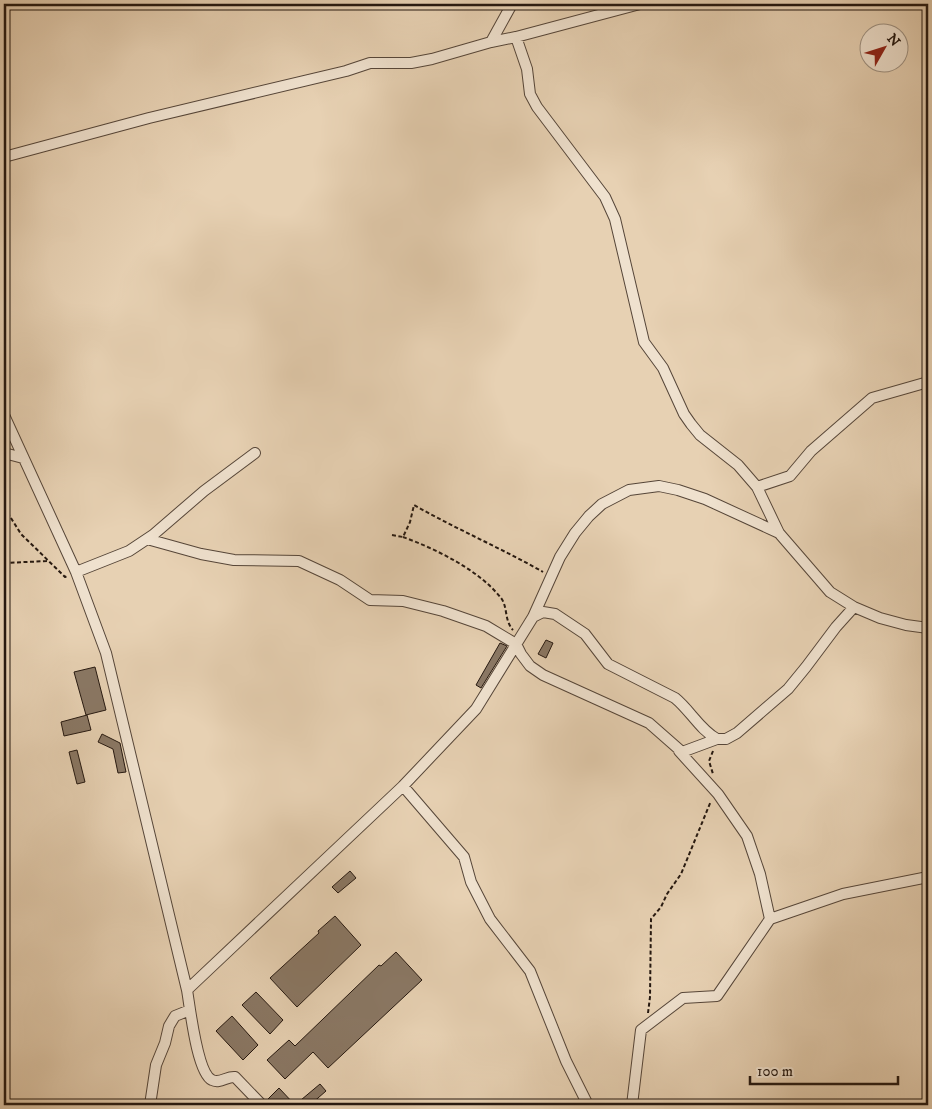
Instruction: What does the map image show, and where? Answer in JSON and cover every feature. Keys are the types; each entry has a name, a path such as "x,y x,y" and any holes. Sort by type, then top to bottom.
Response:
{"street":[{"path":"4,9 7,4"},
{"path":"492,42 512,4"},
{"path":"4,157 158,116 346,71 361,65 370,63 410,63 432,59 640,4"},
{"path":"516,37 527,69 530,94 537,107 610,207 615,219 644,342 663,368 684,414 700,435 738,466 757,488 779,533 830,592 854,607 880,618 906,625 928,628"},
{"path":"757,488 790,476 811,451 872,398 928,382"},
{"path":"4,416 76,572 106,653 187,990 193,1034 205,1074 210,1080 217,1082 235,1077 262,1105"},
{"path":"4,454 23,458"},
{"path":"76,572 129,551 147,539 204,491 255,454"},
{"path":"187,990 403,786 476,709 533,617 574,532 602,504 629,490 660,486 705,499 779,533"},
{"path":"147,539 201,554 234,560 299,561 340,580 370,600 403,601 443,611 486,626 518,640"},
{"path":"679,750 685,752 717,739 726,739 737,733 788,689 854,607"},
{"path":"533,617 543,612 549,612 577,628 585,634 608,664 675,698 683,704 710,735 717,739"},
{"path":"518,640 521,654 530,666 543,676 649,723 679,750 713,789 747,836 760,874 770,918"},
{"path":"403,786 464,857 471,882 490,919 530,971 566,1061 588,1105"},
{"path":"632,1105 641,1030 683,998 717,996 770,918 843,894 928,877"},
{"path":"150,1105 156,1065 165,1043 169,1026 175,1016 190,1010"}],"path":[{"path":"403,537 410,522 414,505 551,577"},
{"path":"4,507 21,534 48,561 65,576 76,572"},
{"path":"392,535 428,546 474,573 503,599 508,625 518,640"},
{"path":"4,563 48,561"},
{"path":"646,1027 650,997 650,919 661,907 667,894 681,874 710,805 713,789 713,771 709,760 717,739"}],"building":[{"path":"546,640 553,643 546,658 538,654"},
{"path":"500,643 507,646 481,688 476,685"},
{"path":"95,667 106,710 86,715 74,672"},
{"path":"87,715 91,730 64,736 61,722"},
{"path":"102,734 120,743 126,772 118,773 113,749 98,742"},
{"path":"77,750 85,782 77,784 69,752"},
{"path":"350,871 356,878 338,893 332,887"},
{"path":"335,916 361,945 297,1007 270,978"},
{"path":"396,952 422,980 328,1068 313,1052 285,1079 267,1060 289,1040 295,1046 379,965 381,966"},
{"path":"256,992 283,1020 270,1034 242,1005"},
{"path":"232,1016 258,1045 243,1060 216,1031"},
{"path":"320,1084 326,1091 310,1105 295,1105"},
{"path":"279,1088 295,1105 274,1105 268,1099"}]}
